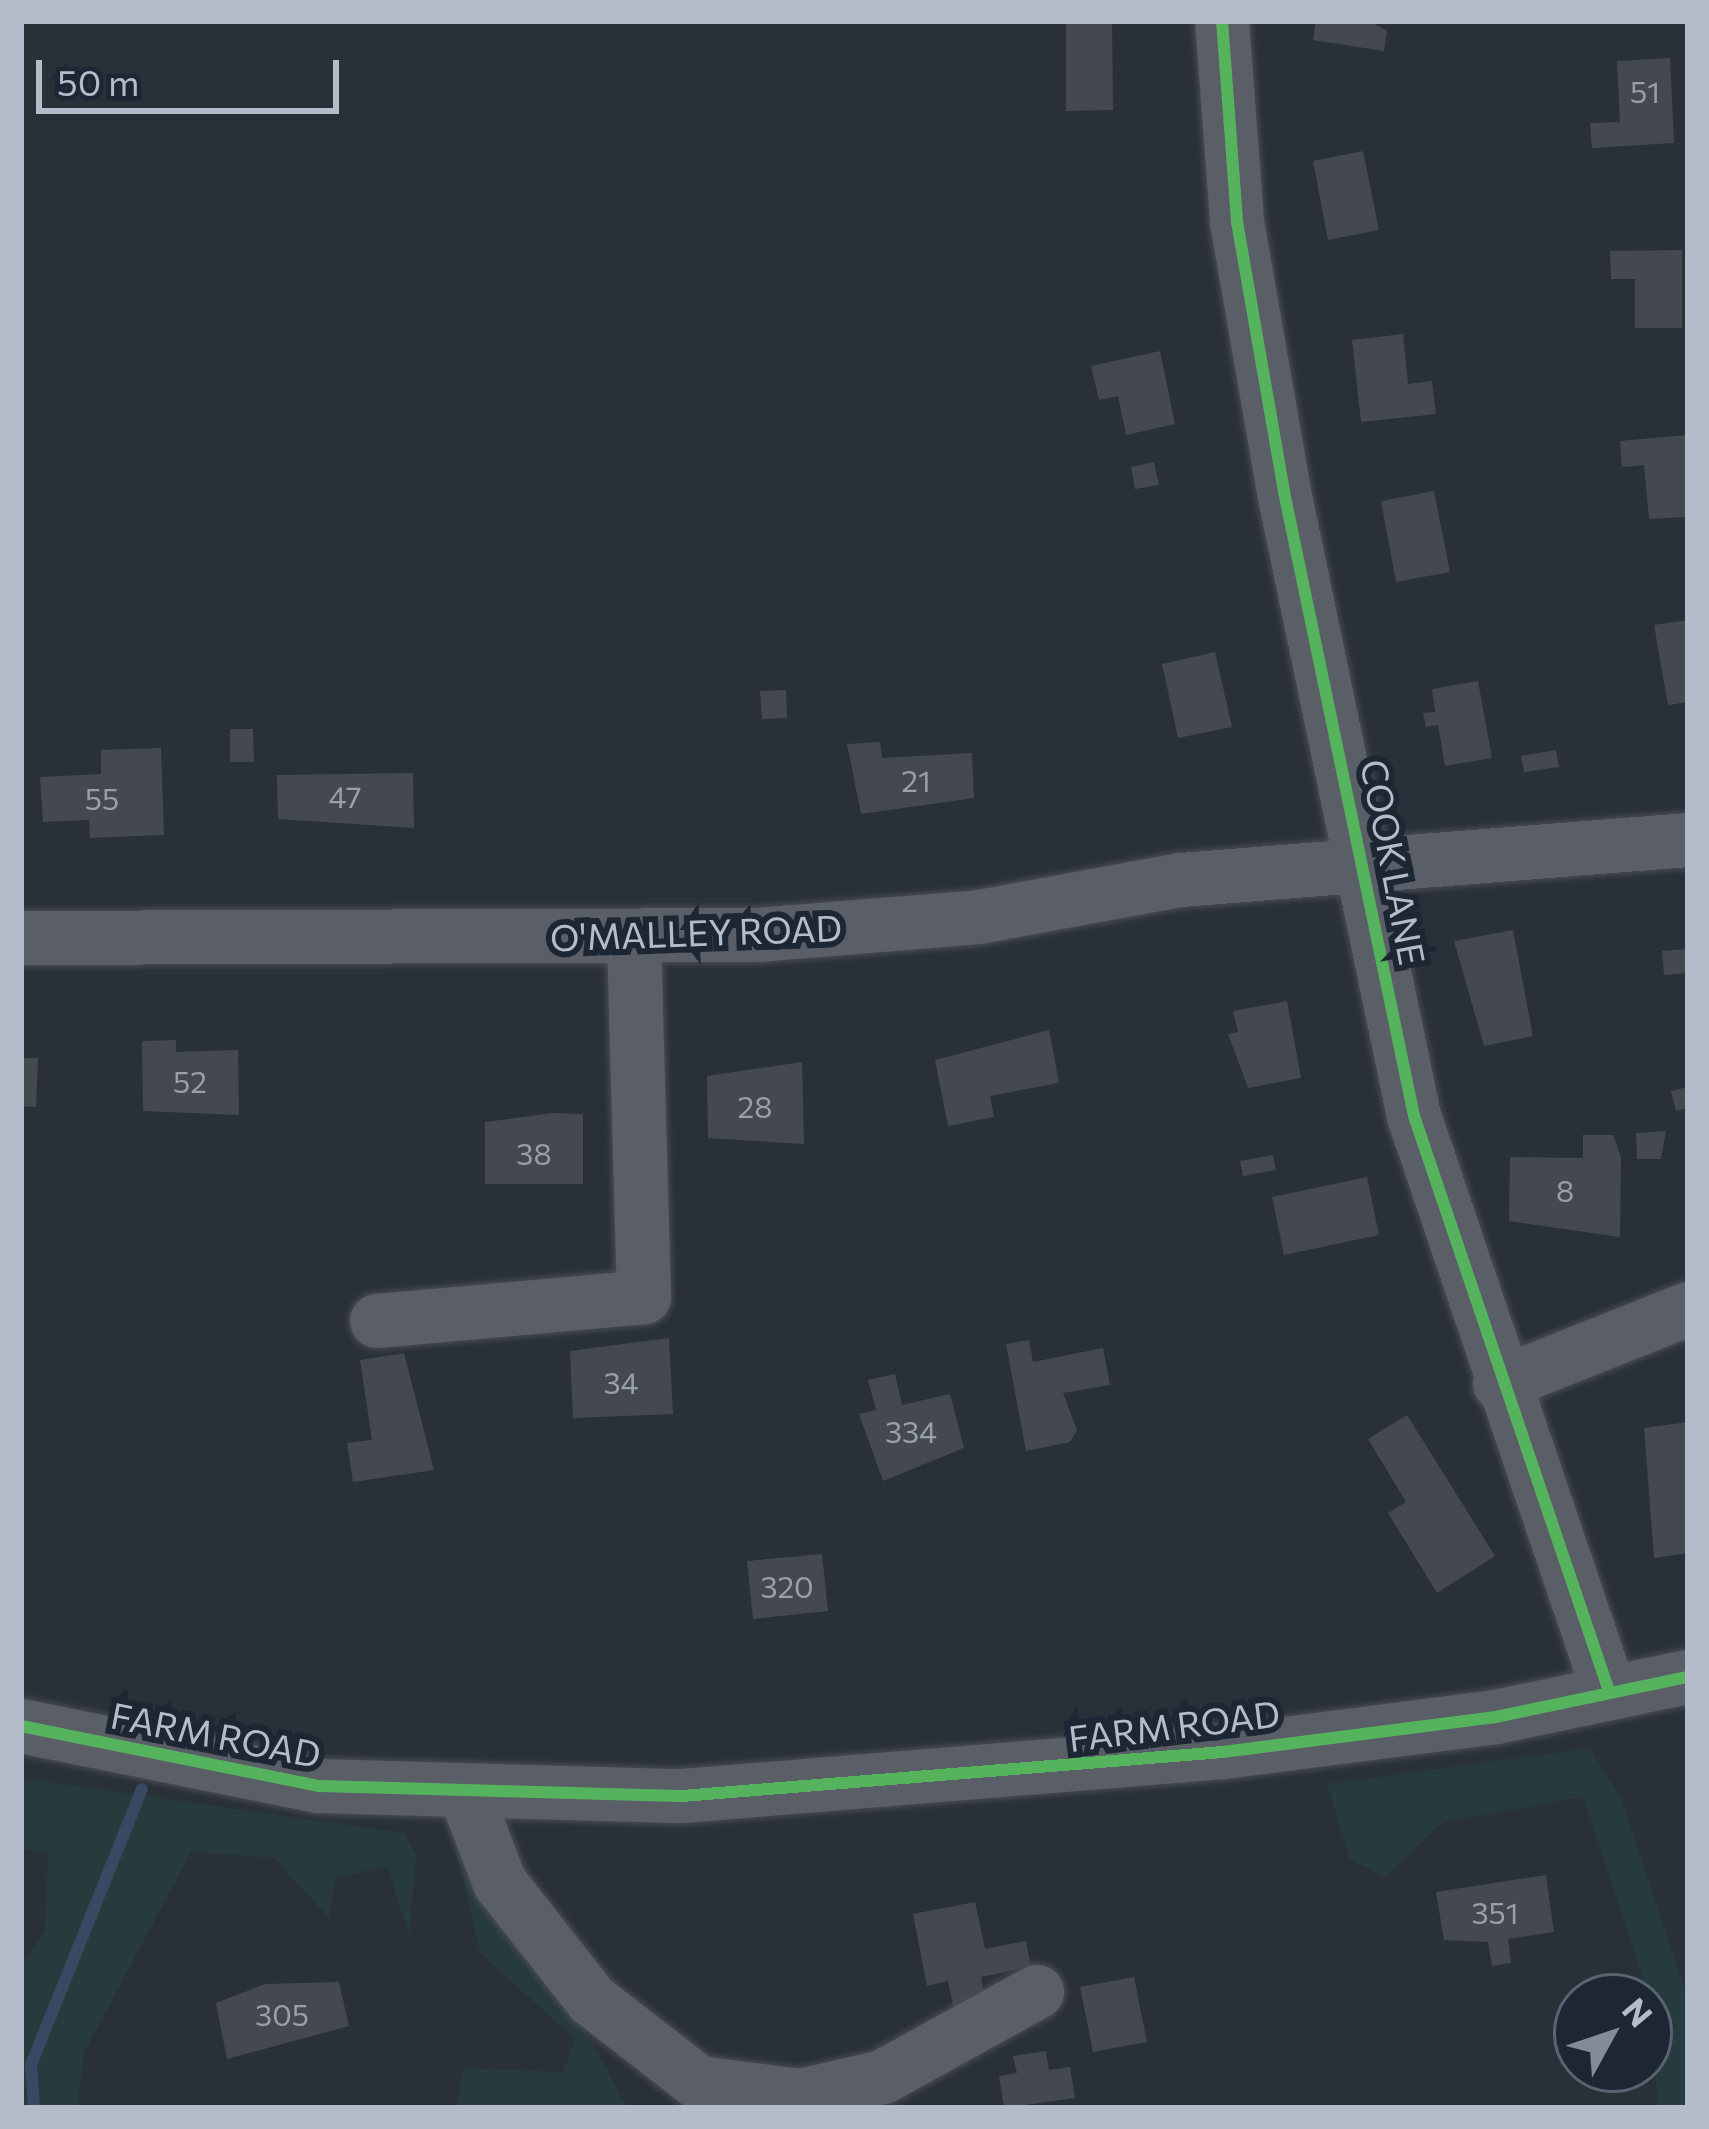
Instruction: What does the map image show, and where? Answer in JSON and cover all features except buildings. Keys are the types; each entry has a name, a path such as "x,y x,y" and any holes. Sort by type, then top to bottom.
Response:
{"street":[{"name":"COOK LANE","path":"1222,21 1238,222 1301,582 1366,864 1414,1116 1499,1384 1609,1691"},
{"name":"O'MALLEY ROAD","path":"21,938 634,936 979,917 1180,880 1688,840"},
{"path":"377,1322 644,1298 634,936"},
{"path":"1499,1384 1688,1309"},
{"name":"FARM ROAD","path":"21,1726 318,1786 467,1797 956,1782 1496,1717 1688,1677"},
{"path":"467,1797 500,1883 592,2000 699,2083 800,2096 883,2078 1037,1992"}],"green space":[{"path":"1590,1748 1622,1800 1688,1998 1688,2108 1658,2108 1657,2093 1673,2093 1673,1973 1641,1973 1583,1797 1443,1822 1385,1877 1350,1859 1327,1784"},
{"path":"21,1778 404,1833 416,1855 409,1936 387,1866 335,1878 329,1918 274,1858 191,1852 84,2053 77,2108 21,2108 21,1967 45,1931 48,1853 21,1848"},
{"path":"456,1851 469,1852 577,2013 627,2108 457,2108 463,2068 563,2072 575,2039 480,1953"}],"waterway":[{"path":"34,2108 31,2065 142,1789"}],"cycle path":[{"path":"1222,21 1237,222 1284,492 1414,1116 1609,1691"},
{"path":"21,1726 318,1786 682,1796 1223,1752 1496,1717 1688,1677"}]}
